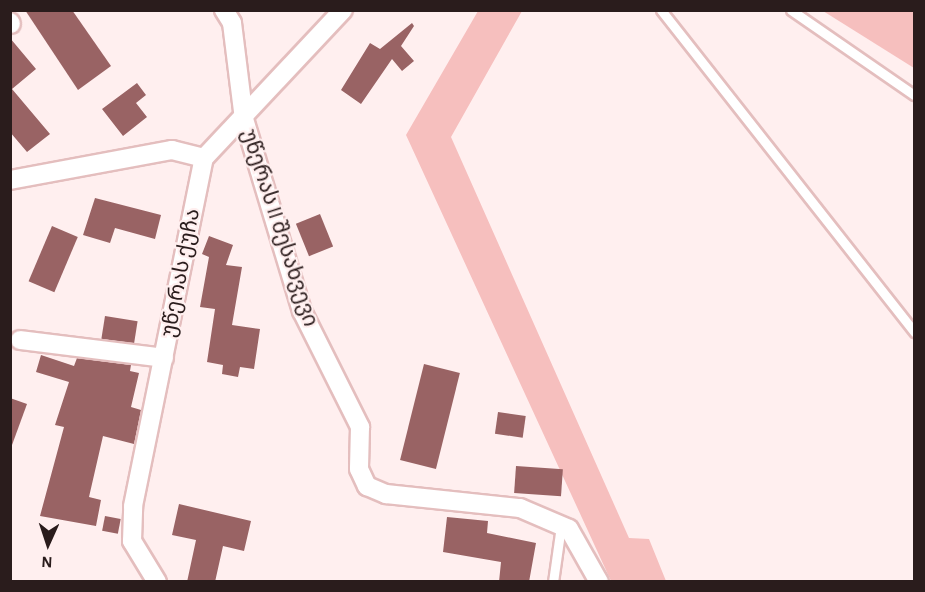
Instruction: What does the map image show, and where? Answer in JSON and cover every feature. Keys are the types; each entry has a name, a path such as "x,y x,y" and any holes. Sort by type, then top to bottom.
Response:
{"street":[{"name":"უწერას II შესახვევი","path":"224,10 232,23 244,120 302,311 360,427 359,469 368,486 386,494 520,508 569,530 599,582"},
{"path":"10,180 172,150 204,158 244,120 343,10"},
{"name":"უწერას ქუჩა","path":"157,582 132,541 133,506 204,158"},
{"path":"20,340 164,358"}],"lane":[{"path":"661,10 915,332"},
{"path":"790,10 915,95"},
{"path":"553,582 561,526"}],"shaded area":[{"path":"478,11 522,11 451,137 629,538 649,539 666,581 611,581 406,135"},
{"path":"823,11 914,11 914,68"}],"building":[{"path":"25,10 72,10 111,66 78,90"},
{"path":"412,23 414,26 401,46 414,61 402,71 392,59 361,104 341,90 370,43 380,49"},
{"path":"10,38 36,69 12,89 50,134 27,152 10,132"},
{"path":"137,83 146,95 136,103 147,117 123,136 102,109"},
{"path":"95,198 161,215 155,239 115,228 110,243 83,235"},
{"path":"320,214 333,246 309,256 296,224"},
{"path":"52,226 78,237 54,292 29,281"},
{"path":"209,236 233,245 226,265 242,267 232,325 260,329 254,369 240,367 238,377 222,374 223,365 207,362 215,309 200,307 209,257 202,254"},
{"path":"105,316 138,321 134,344 101,339"},
{"path":"41,355 74,366 77,358 131,365 130,371 139,373 131,407 141,410 134,444 103,436 89,497 101,500 96,526 40,516 64,427 55,425 69,382 36,372"},
{"path":"424,364 460,373 436,469 400,460"},
{"path":"10,398 27,404 12,445 10,444"},
{"path":"498,412 526,416 523,438 495,434"},
{"path":"516,466 563,469 561,496 514,493"},
{"path":"179,504 251,521 244,551 223,546 215,582 187,582 196,540 172,535"},
{"path":"105,516 121,519 118,534 102,531"},
{"path":"447,517 488,521 487,533 536,543 529,582 499,582 501,562 443,552"}]}
